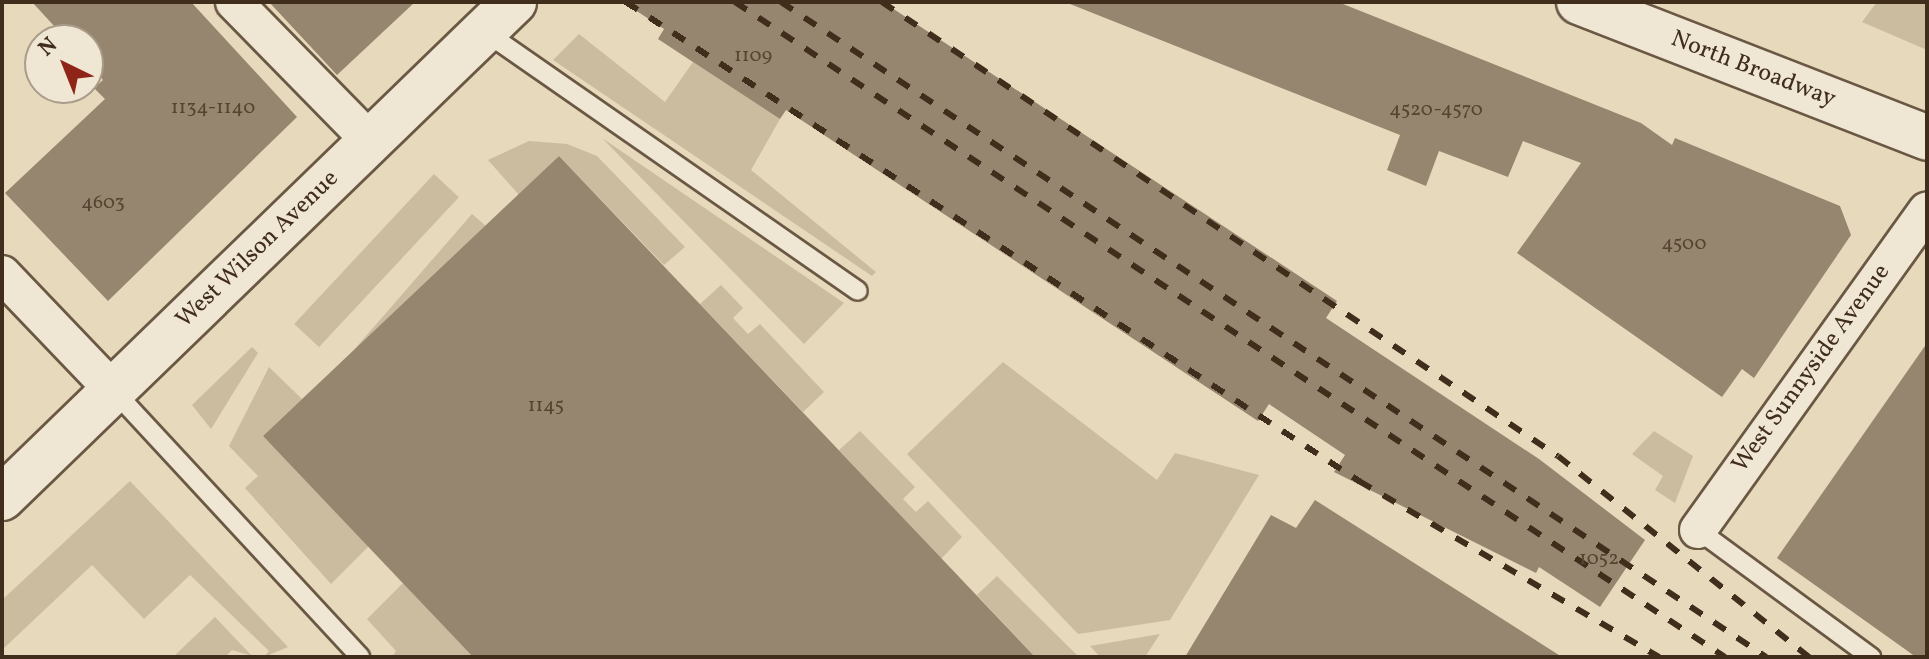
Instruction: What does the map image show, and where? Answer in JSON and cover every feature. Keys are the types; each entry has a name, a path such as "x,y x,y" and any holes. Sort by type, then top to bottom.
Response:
{"street":[{"path":"234,2 370,141"},
{"name":"North Broadway","path":"1579,2 1927,138"},
{"name":"West Wilson Avenue","path":"2,498 499,16"},
{"name":"West Sunnyside Avenue","path":"1698,530 1927,210"},
{"path":"2,274 113,390"}],"lane":[{"path":"499,16 858,291"},
{"path":"113,390 360,657"},
{"path":"1698,530 1871,657"}],"shaded area":[{"path":"1877,2 1927,2 1927,50 1862,22"},
{"path":"579,34 665,102 693,62 780,119 751,170 876,272 872,276 553,60"},
{"path":"602,138 844,303 804,344"},
{"path":"529,141 567,144 597,156 685,247 664,265 559,156 519,195 488,160"},
{"path":"434,174 459,197 319,347 294,324"},
{"path":"472,214 486,226 353,378 339,366"},
{"path":"721,285 743,308 733,318 748,334 760,324 824,392 803,412 700,304"},
{"path":"252,347 258,353 211,429 192,405"},
{"path":"1003,362 1157,480 1175,453 1259,475 1170,620 1078,634 907,454"},
{"path":"269,367 302,399 263,436 369,546 331,584 245,488 258,476 229,446"},
{"path":"860,431 915,487 903,499 916,512 928,501 962,537 941,559 839,450"},
{"path":"1654,431 1693,456 1675,503 1655,490 1663,476 1632,454"},
{"path":"130,481 288,647 264,657 269,651 190,575 144,619 92,565 2,650 2,600"},
{"path":"997,576 1079,657 1035,657 977,595"},
{"path":"403,583 473,657 392,657 396,651 367,619"},
{"path":"215,617 252,656 232,650 225,657 173,657"},
{"path":"1160,634 1145,657 1100,657 1090,646"}],"building":[{"path":"32,2 191,2 297,117 108,301 5,193 100,104 104,104 104,24 52,24"},
{"path":"269,2 415,2 337,75"},
{"path":"623,2 883,2 1337,301 1326,318 1539,459 1645,540 1600,607 1539,567 1536,573 1334,472 1345,455 1269,404 1258,421 786,110 780,119 658,39 664,29"},
{"path":"1065,2 1338,2 1641,123 1672,145 1675,138 1840,206 1851,235 1754,378 1742,369 1722,397 1517,253 1581,163 1523,141 1508,177 1439,151 1426,186 1387,170 1400,135"},
{"path":"559,156 1035,657 473,657 263,436"},
{"path":"1927,343 1927,657 1916,657 1777,558"},
{"path":"1315,500 1562,657 1185,657 1271,515 1296,528"}],"railway":[{"path":"626,2 1359,481 1659,657"},
{"path":"735,2 1725,657"},
{"path":"781,2 1766,657"},
{"path":"882,2 1558,456 1809,657"}]}
